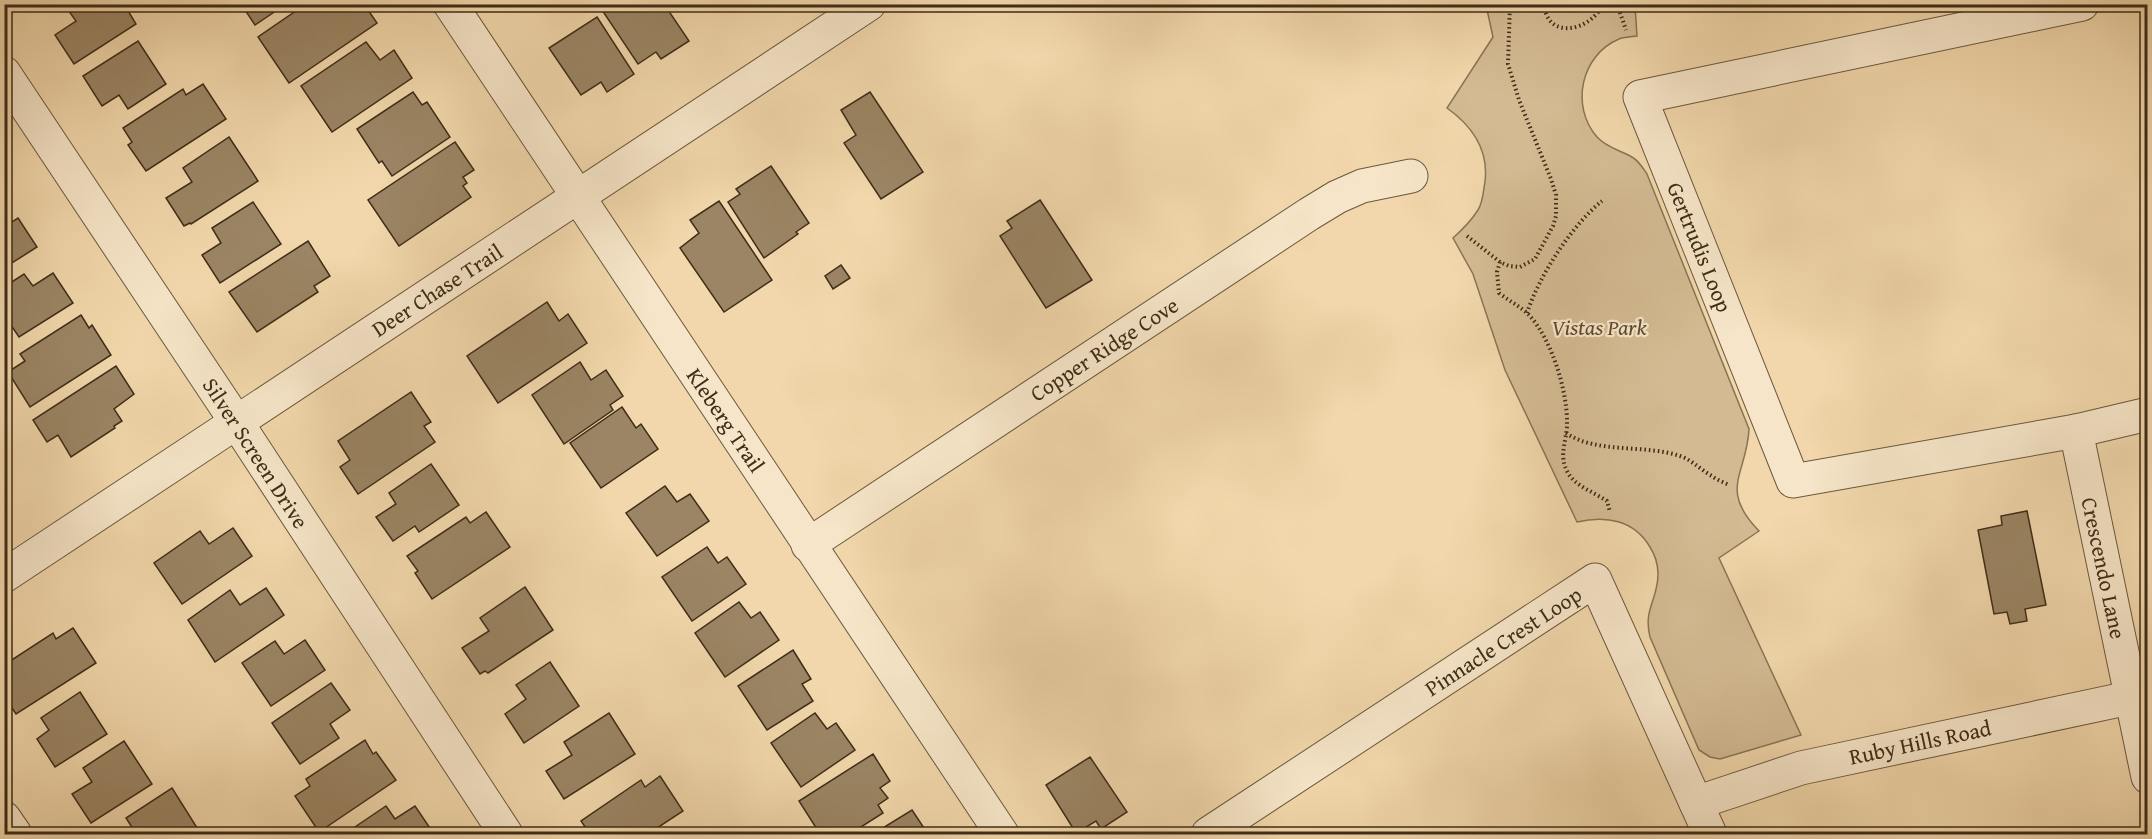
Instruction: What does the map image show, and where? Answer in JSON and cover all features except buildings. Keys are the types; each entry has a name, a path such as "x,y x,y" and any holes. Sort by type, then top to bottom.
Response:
{"street":[{"name":"Kleberg Trail","path":"450,4 1002,834"},
{"name":"Deer Chase Trail","path":"4,576 869,4"},
{"name":"Gertrudis Loop","path":"2082,4 1640,97 1793,482 2076,430 2148,414"},
{"name":"Silver Screen Drive","path":"4,73 506,834"},
{"name":"Copper Ridge Cove","path":"808,545 1309,214 1337,197 1362,186 1411,176"},
{"name":"Crescendo Lane","path":"2076,430 2139,696 2148,777"},
{"name":"Pinnacle Crest Loop","path":"1208,834 1595,580 1710,834"},
{"name":"Ruby Hills Road","path":"1696,803 1801,768 2139,696"},
{"path":"4,818 15,834"}],"path":[{"path":"1467,236 1500,262 1520,267 1535,259 1553,226 1557,207 1551,179 1512,81 1508,48 1510,4"},
{"path":"1544,4 1544,11 1549,19 1557,26 1566,29 1584,25 1593,19 1603,4"},
{"path":"1617,4 1626,30"},
{"path":"1527,313 1536,291 1578,225 1587,213 1602,201"},
{"path":"1500,262 1497,272 1499,293 1527,313 1541,331 1550,348 1562,385 1566,433 1563,449 1566,469 1570,477 1580,485 1607,501 1610,512"},
{"path":"1566,433 1573,438 1593,444 1647,449 1681,456 1711,476 1729,484"}],"green space":[{"name":"Vistas Park","path":"1486,5 1635,5 1637,36 1619,39 1596,57 1588,69 1584,82 1582,97 1584,111 1589,125 1601,141 1634,159 1647,174 1749,429 1737,492 1740,504 1759,531 1719,558 1801,735 1720,759 1710,757 1699,750 1650,637 1648,619 1658,574 1652,550 1643,538 1628,525 1598,519 1577,522 1505,370 1473,274 1453,238 1479,208 1486,175 1479,142 1466,124 1447,108 1493,37"}]}
